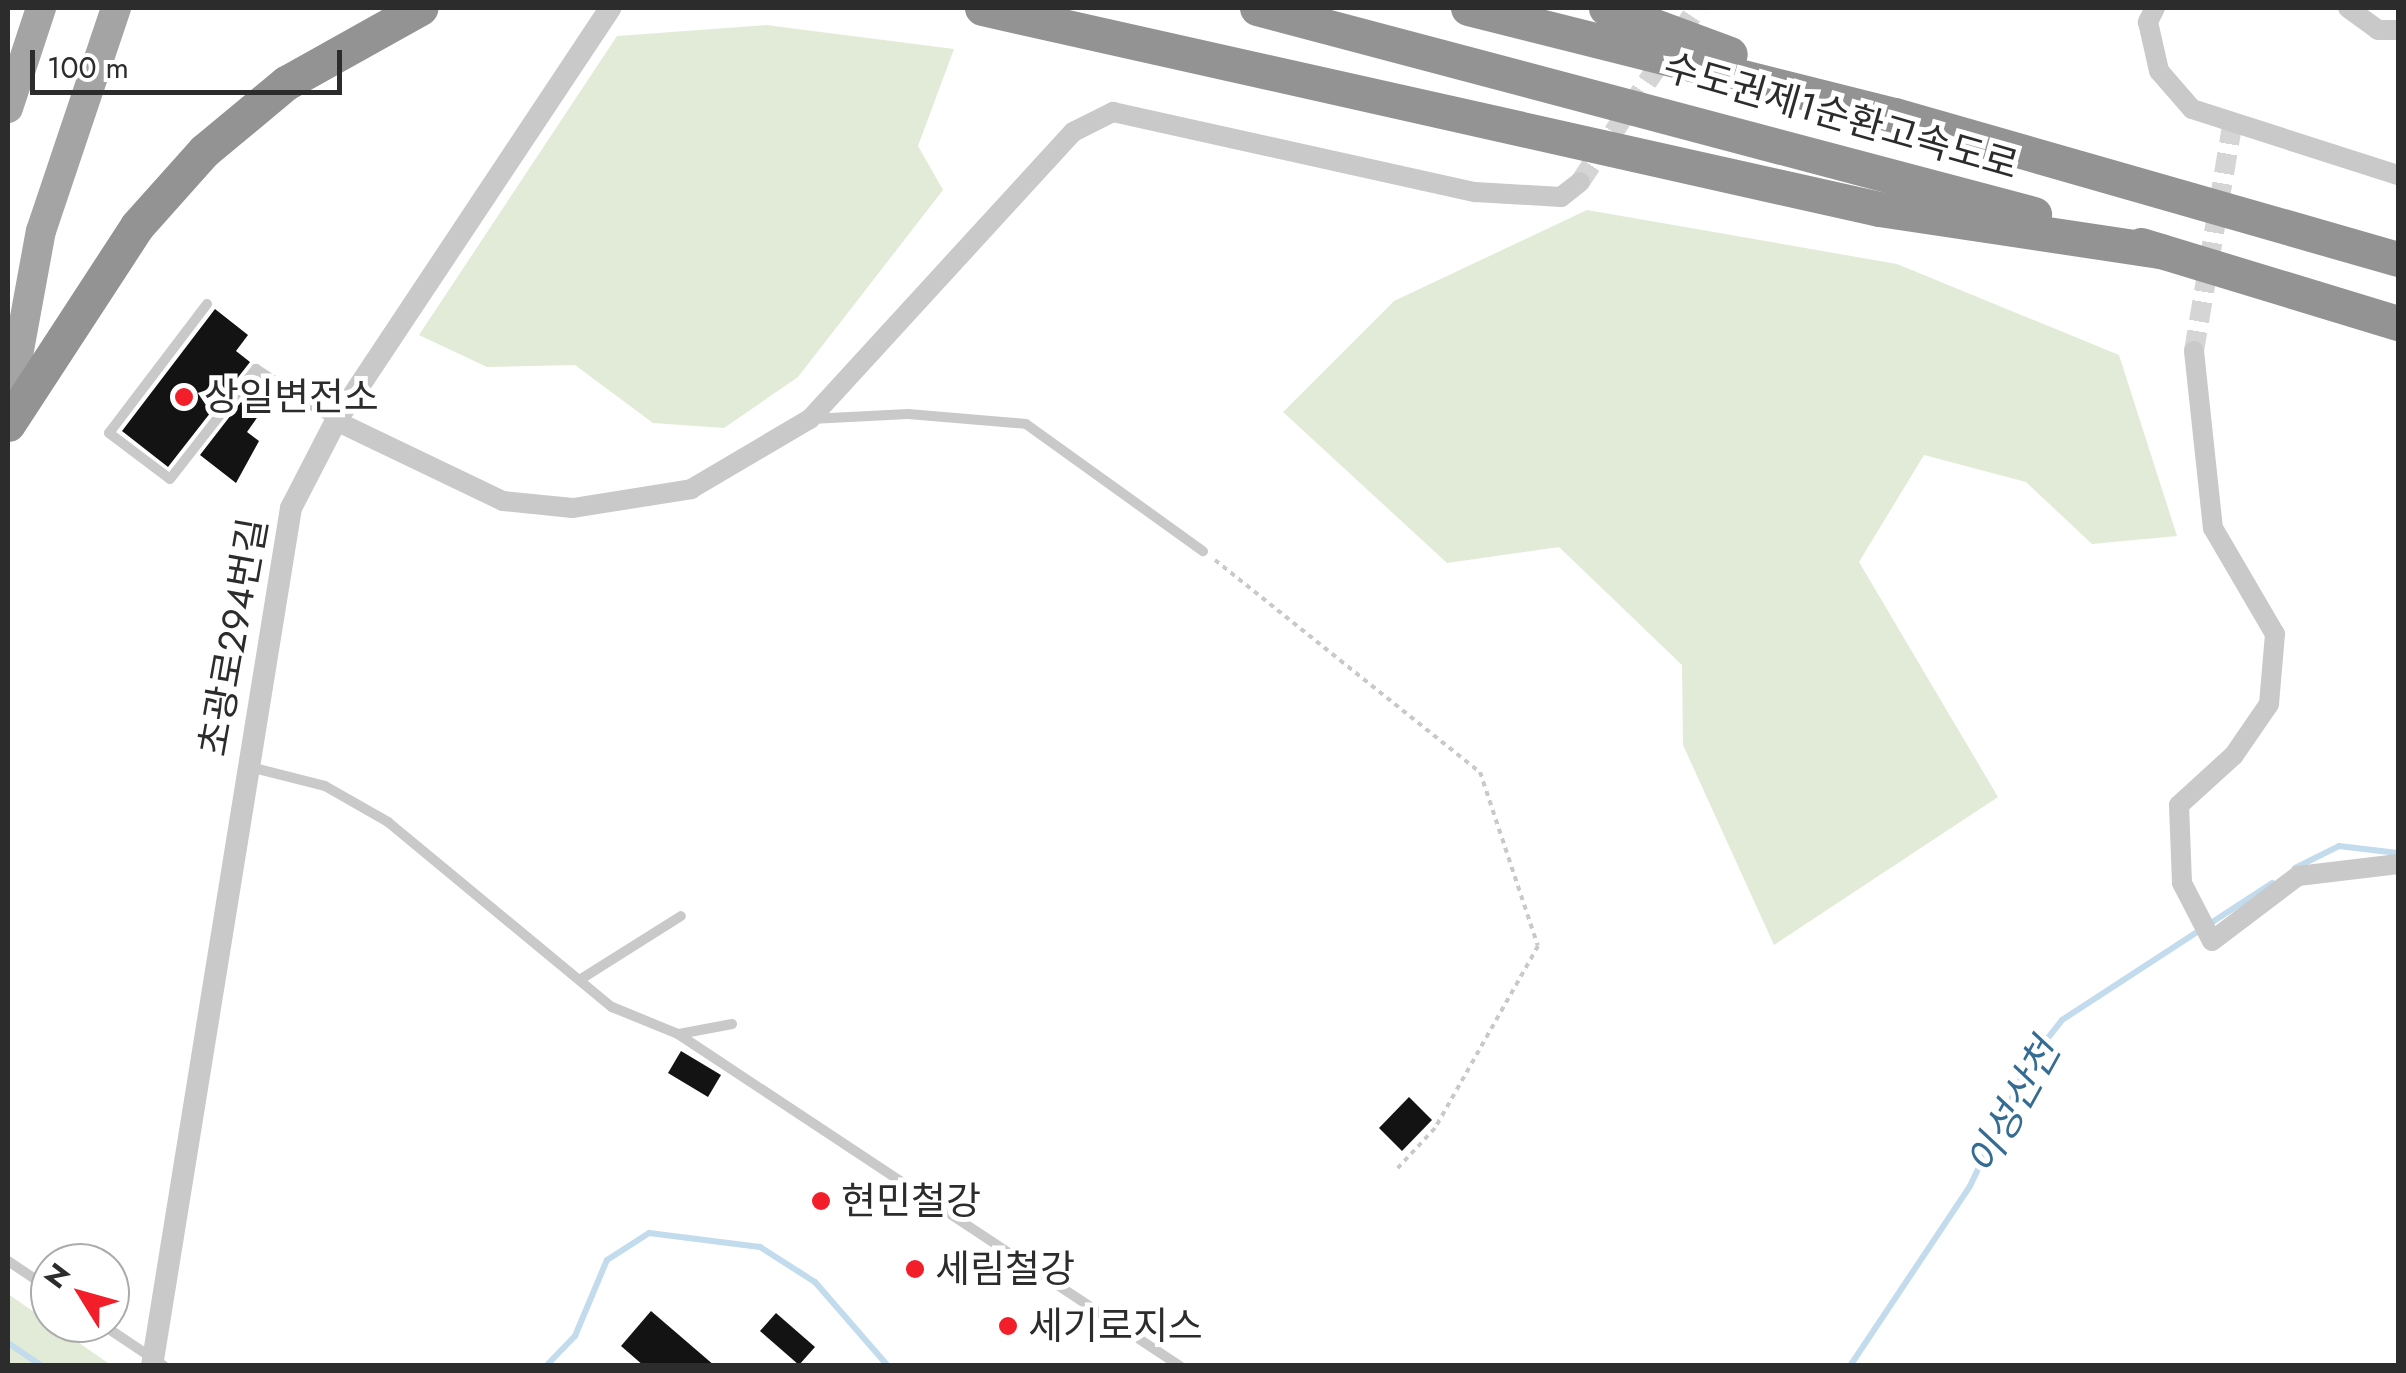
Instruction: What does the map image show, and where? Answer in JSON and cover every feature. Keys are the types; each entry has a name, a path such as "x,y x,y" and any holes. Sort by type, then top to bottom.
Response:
{"highway":[{"path":"8,424 136,226 204,150 286,82 420,8"},
{"path":"982,8 1783,189 2162,251"},
{"name":"수도권제1순환고속도로","path":"1257,8 1774,138 2398,323"},
{"name":"수도권제1순환고속도로","path":"1468,8 1895,115 2398,260"},
{"path":"1606,8 1895,115"}],"main road":[{"path":"8,108 42,8"},
{"path":"8,410 41,231 116,8"}],"street":[{"name":"초광로294번길","path":"156,1363 246,766 292,508 336,421 610,8"},
{"path":"2154,8 2148,22 2159,71 2192,108 2398,175"},
{"path":"2348,8 2378,30 2398,30"},
{"path":"336,421 479,492 573,508 691,489 810,420 1073,132 1112,112 1475,192 1561,197 1580,182"},
{"path":"2194,351 2213,528 2275,634 2269,704 2234,755 2179,805 2182,883 2212,941 2298,876 2398,864"}],"lane":[{"path":"207,304 110,433 170,479 256,369 336,421"},
{"path":"810,420 908,414 1026,424 1203,552"},
{"path":"246,766 325,786 388,822 612,1008 678,1034 1180,1366"},
{"path":"581,979 681,916"},
{"path":"678,1034 732,1024"},
{"path":"8,1261 30,1276"},
{"path":"128,1343 156,1363"}],"path":[{"path":"1203,552 1480,772 1538,946 1434,1128 1396,1170"}],"green space":[{"path":"766,25 954,49 918,146 943,190 798,377 724,428 653,423 575,365 487,367 419,335 617,36"},
{"path":"1587,210 1897,264 2119,355 2177,536 2092,544 2026,482 1924,455 1859,562 1998,797 1774,945 1683,745 1682,665 1559,547 1447,563 1283,412 1394,301"},
{"path":"8,1294 30,1309 30,1343 79,1343 111,1365 8,1365"}],"building":[{"name":"상일변전소","path":"215,309 248,335 236,351 250,362 168,467 122,431"},
{"path":"241,402 259,415 247,432 259,441 236,483 200,455"},
{"path":"681,1051 721,1075 708,1097 668,1073"},
{"path":"1409,1097 1432,1120 1402,1151 1379,1128"},
{"path":"651,1311 715,1366 644,1366 621,1346"},
{"path":"776,1313 815,1347 799,1365 760,1331"}],"waterway":[{"name":"이성산천","path":"2295,868 2339,846 2398,853"},
{"name":"이성산천","path":"1850,1366 1970,1186 2029,1062 2062,1020 2272,883"},
{"name":"이성산천","path":"546,1366 575,1336 607,1260 649,1233 760,1247 815,1282 888,1366"},
{"path":"8,1343 42,1366"}],"tunnel":[{"path":"1580,182 1697,8"},
{"path":"2194,351 2232,126"}],"place":[{"name":"상일변전소","path":"184,397"},
{"name":"현민철강","path":"821,1201"},
{"name":"세림철강","path":"915,1269"},
{"name":"세기로지스","path":"1008,1326"}]}
